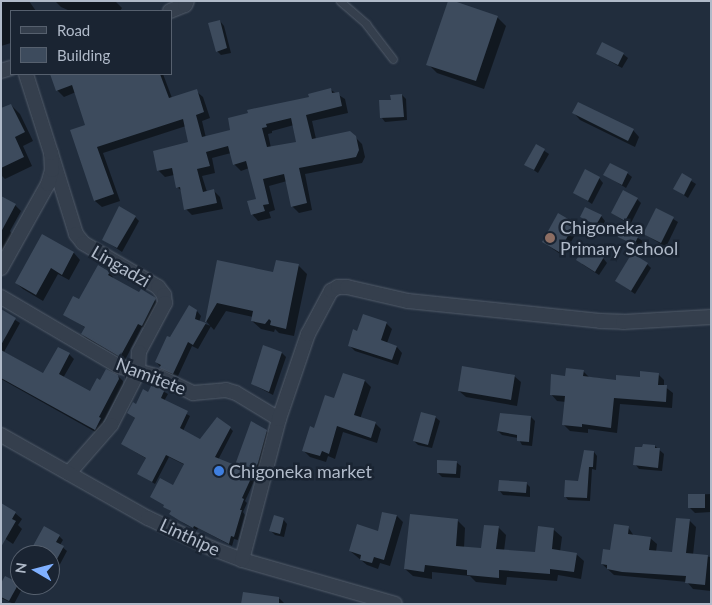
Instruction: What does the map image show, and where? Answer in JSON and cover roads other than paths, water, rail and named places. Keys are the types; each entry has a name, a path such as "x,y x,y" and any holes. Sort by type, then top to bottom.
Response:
{"street":[{"path":"172,10 185,5 187,1"},
{"path":"1,268 48,184 52,170 51,153 26,75"},
{"name":"Lingadzi","path":"51,153 76,234 82,243 158,287 164,294 165,303 139,352 138,372 111,425 69,473"},
{"path":"242,560 279,419 308,334 331,290 338,287 417,302 600,321 623,322 711,317"},
{"name":"Namitete","path":"1,297 118,366 160,377 193,392 226,390 236,393 279,419"},
{"name":"Linthipe","path":"1,435 178,533 242,560 394,604"}],"lane":[{"path":"340,1 366,24 393,59"}],"place":[{"name":"Chigoneka Primary School","path":"550,238"},
{"name":"Chigoneka market","path":"219,471"}]}
